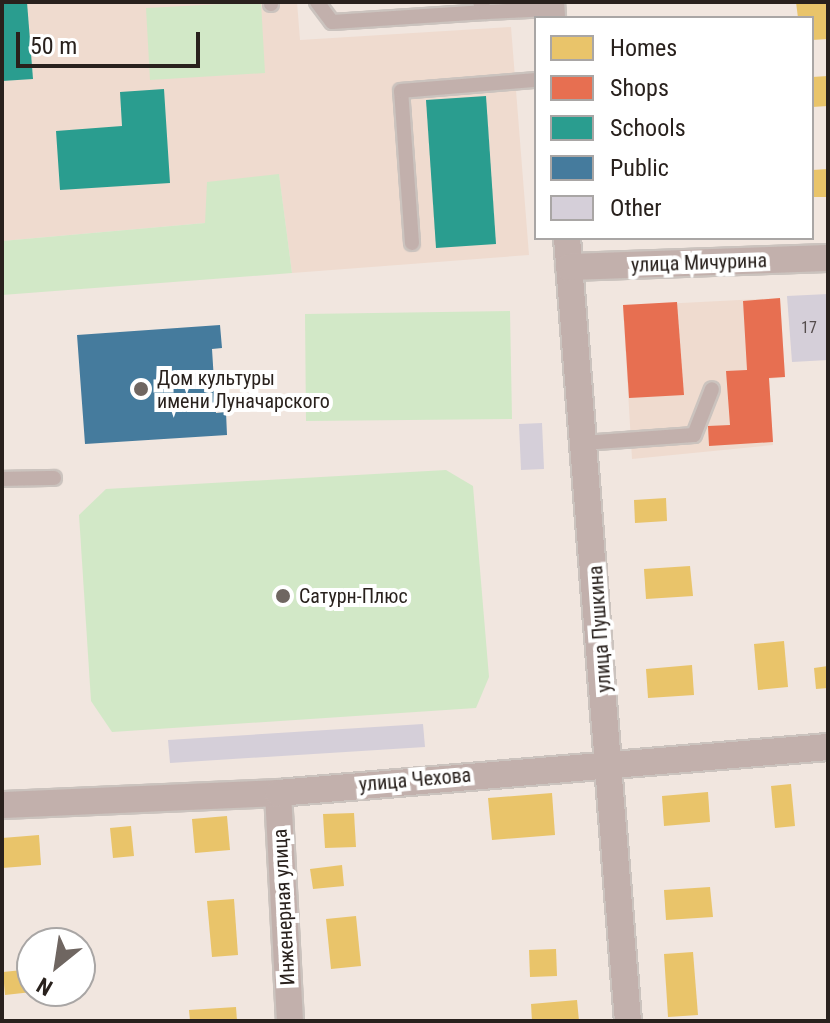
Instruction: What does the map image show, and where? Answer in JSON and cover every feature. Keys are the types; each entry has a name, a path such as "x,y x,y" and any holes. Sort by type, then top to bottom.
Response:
{"street":[{"name":"улица Пушкина","path":"567,240 628,1021"},
{"name":"улица Мичурина","path":"569,267 828,258"},
{"name":"улица Чехова","path":"2,805 278,793 607,761 828,747"},
{"name":"Инженерная улица","path":"278,793 290,1021"}],"lane":[{"path":"317,2 332,22 483,7 551,10"},
{"path":"412,243 401,91 534,80"},
{"path":"583,443 694,435 712,389"},
{"path":"2,479 54,478"}],"shaded area":[{"path":"2,2 297,2 300,40 511,27 529,255 292,273 279,175 205,223 2,241"},
{"path":"780,298 785,377 769,379 773,445 632,459 623,306"}],"green space":[{"path":"261,2 265,73 150,80 146,8"},
{"path":"279,174 292,273 2,295 2,241 205,223 207,182"},
{"path":"510,311 512,419 306,421 305,314"},
{"name":"Сатурн-Плюс","path":"446,470 473,486 489,677 476,708 112,732 91,701 79,515 106,489"}],"building: Homes":[{"path":"796,2 828,2 828,39 814,40 814,16 798,16"},
{"path":"828,76 828,106 814,107 814,77"},
{"path":"828,169 828,197 814,197 814,170"},
{"path":"666,498 667,521 635,523 634,500"},
{"path":"690,566 693,596 646,599 644,569"},
{"path":"784,641 788,687 758,690 754,644"},
{"path":"692,665 694,695 648,698 646,669"},
{"path":"828,666 828,688 816,689 814,668"},
{"path":"791,784 795,826 775,828 771,786"},
{"path":"708,792 710,822 664,826 662,796"},
{"path":"552,793 555,835 492,840 488,798"},
{"path":"354,813 356,847 325,848 323,814"},
{"path":"227,816 230,850 195,853 192,819"},
{"path":"131,826 134,856 113,858 110,828"},
{"path":"39,835 41,865 2,868 2,838"},
{"path":"342,865 344,886 313,889 310,869"},
{"path":"710,887 713,917 666,920 664,890"},
{"path":"234,899 238,955 212,957 207,901"},
{"path":"356,916 361,966 331,969 326,919"},
{"path":"556,949 557,976 530,977 529,950"},
{"path":"693,952 698,1015 668,1017 664,954"},
{"path":"16,971 16,994 5,995 3,972"},
{"path":"577,1000 579,1021 532,1021 531,1004"},
{"path":"236,1007 237,1021 190,1021 189,1010"}],"building: Shops":[{"path":"780,298 785,377 769,378 773,442 709,446 708,426 730,425 726,371 747,370 743,301"},
{"path":"677,302 684,395 629,398 623,305"}],"building: Schools":[{"path":"2,2 27,2 33,79 2,81"},
{"path":"164,89 170,183 60,190 56,131 122,126 120,92"},
{"path":"486,96 496,244 436,248 426,100"}],"building: Public":[{"path":"220,325 222,348 212,349 216,413 226,412 227,435 85,444 77,335"}],"building: Other":[{"path":"828,294 828,360 792,362 787,296"},
{"path":"542,423 544,469 521,470 519,424"},
{"path":"423,724 425,747 170,763 168,740"}],"place":[{"name":"Дом культуры имени Луначарского","path":"141,389"},
{"name":"Сатурн-Плюс","path":"283,596"}]}
